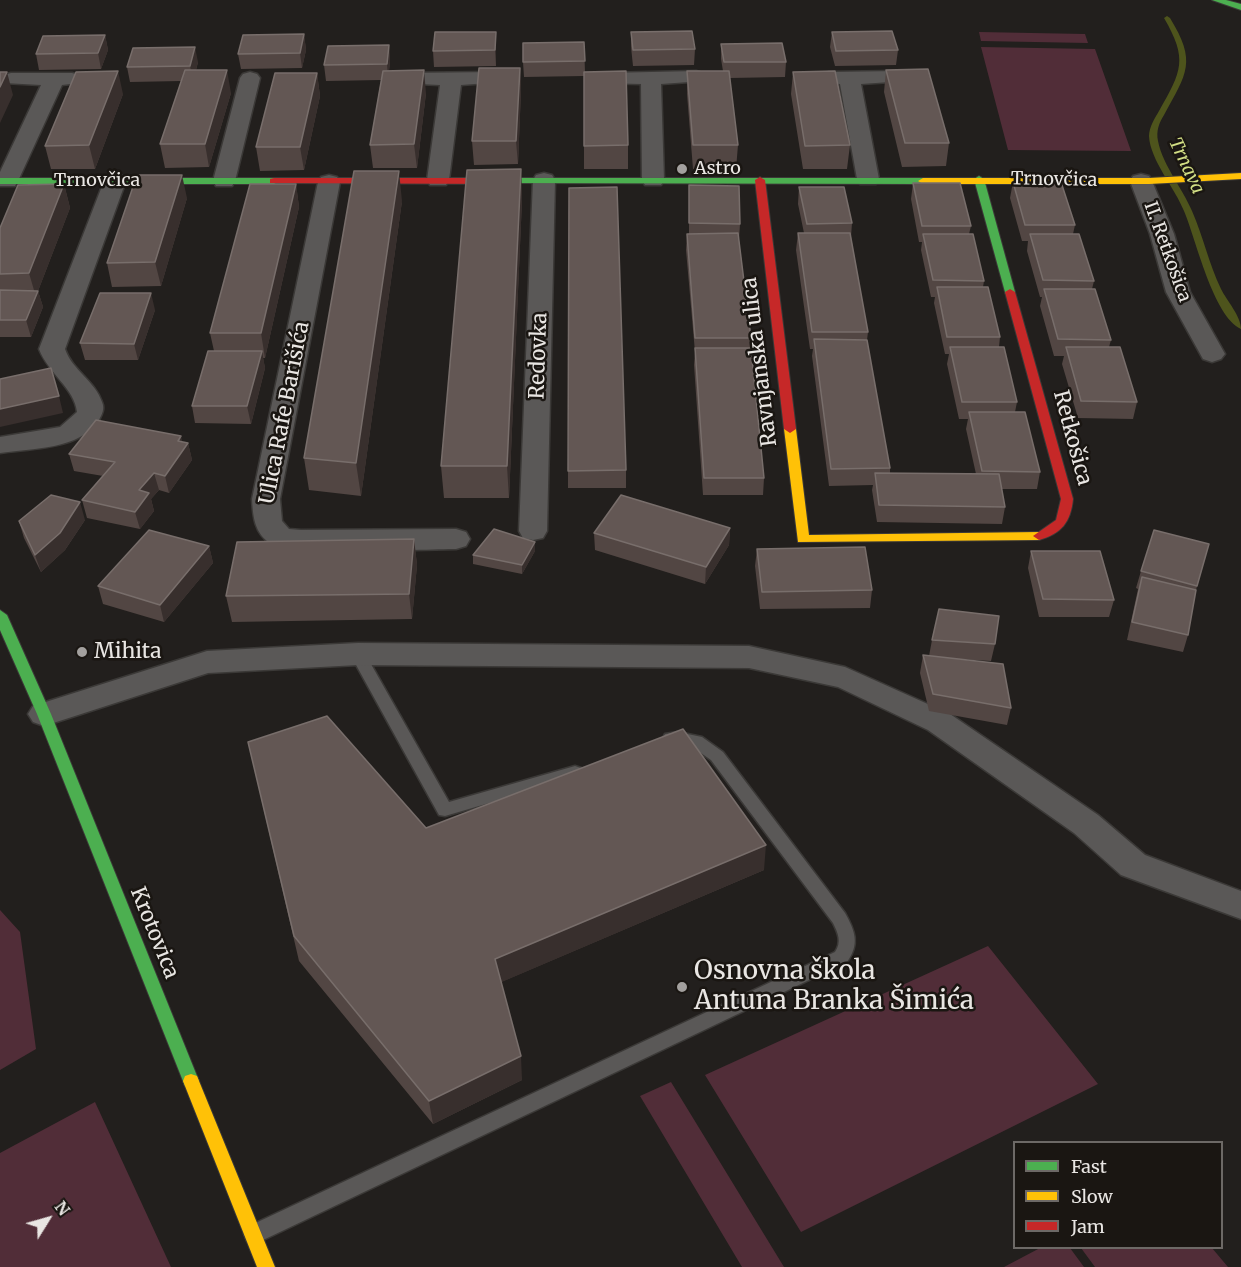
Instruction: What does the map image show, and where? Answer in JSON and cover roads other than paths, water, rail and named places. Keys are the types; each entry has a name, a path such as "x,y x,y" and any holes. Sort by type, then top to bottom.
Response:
{"street":[{"path":"1208,0 1241,7"},
{"path":"606,79 696,77"},
{"path":"813,78 898,77"},
{"path":"224,182 249,78"},
{"path":"403,79 495,78"},
{"path":"849,78 868,179"},
{"path":"11,79 88,79"},
{"name":"Trnovčica","path":"54,79 3,181 868,179 1145,181 1241,176"},
{"path":"438,180 451,79"},
{"path":"651,79 653,180"},
{"name":"Retkošica","path":"803,539 1036,537 1061,526 1067,516 1067,500 979,179"},
{"name":"Redovka","path":"533,531 544,180"},
{"name":"Ravnjanska ulica","path":"760,180 803,539"},
{"path":"0,445 68,434 78,428 90,412 90,401 86,393 64,375 53,360 52,349 115,181"},
{"name":"II. Retkošica","path":"1145,181 1178,292 1212,354"},
{"name":"Ulica Rafe Barišića","path":"329,182 266,500 268,524 281,537 301,540 456,539"},
{"name":"Krotovica","path":"0,615 44,714 266,1267"},
{"path":"44,714 207,662 358,654 748,657 845,678 939,722 1086,824 1133,865 1241,905"}],"lane":[{"path":"358,654 445,810 567,775 594,764"},
{"path":"254,1234 829,964 848,949 849,938 839,918 717,756 705,745 680,737 652,742"}],"waterway":[{"name":"Trnava","path":"1167,18 1181,44 1183,64 1177,85 1155,126 1154,144 1188,210 1215,286 1241,326"}],"place":[{"name":"Astro","path":"682,169"},
{"name":"Mihita","path":"82,652"},
{"name":"Osnovna škola Antuna Branka Šimića","path":"682,987"}]}
